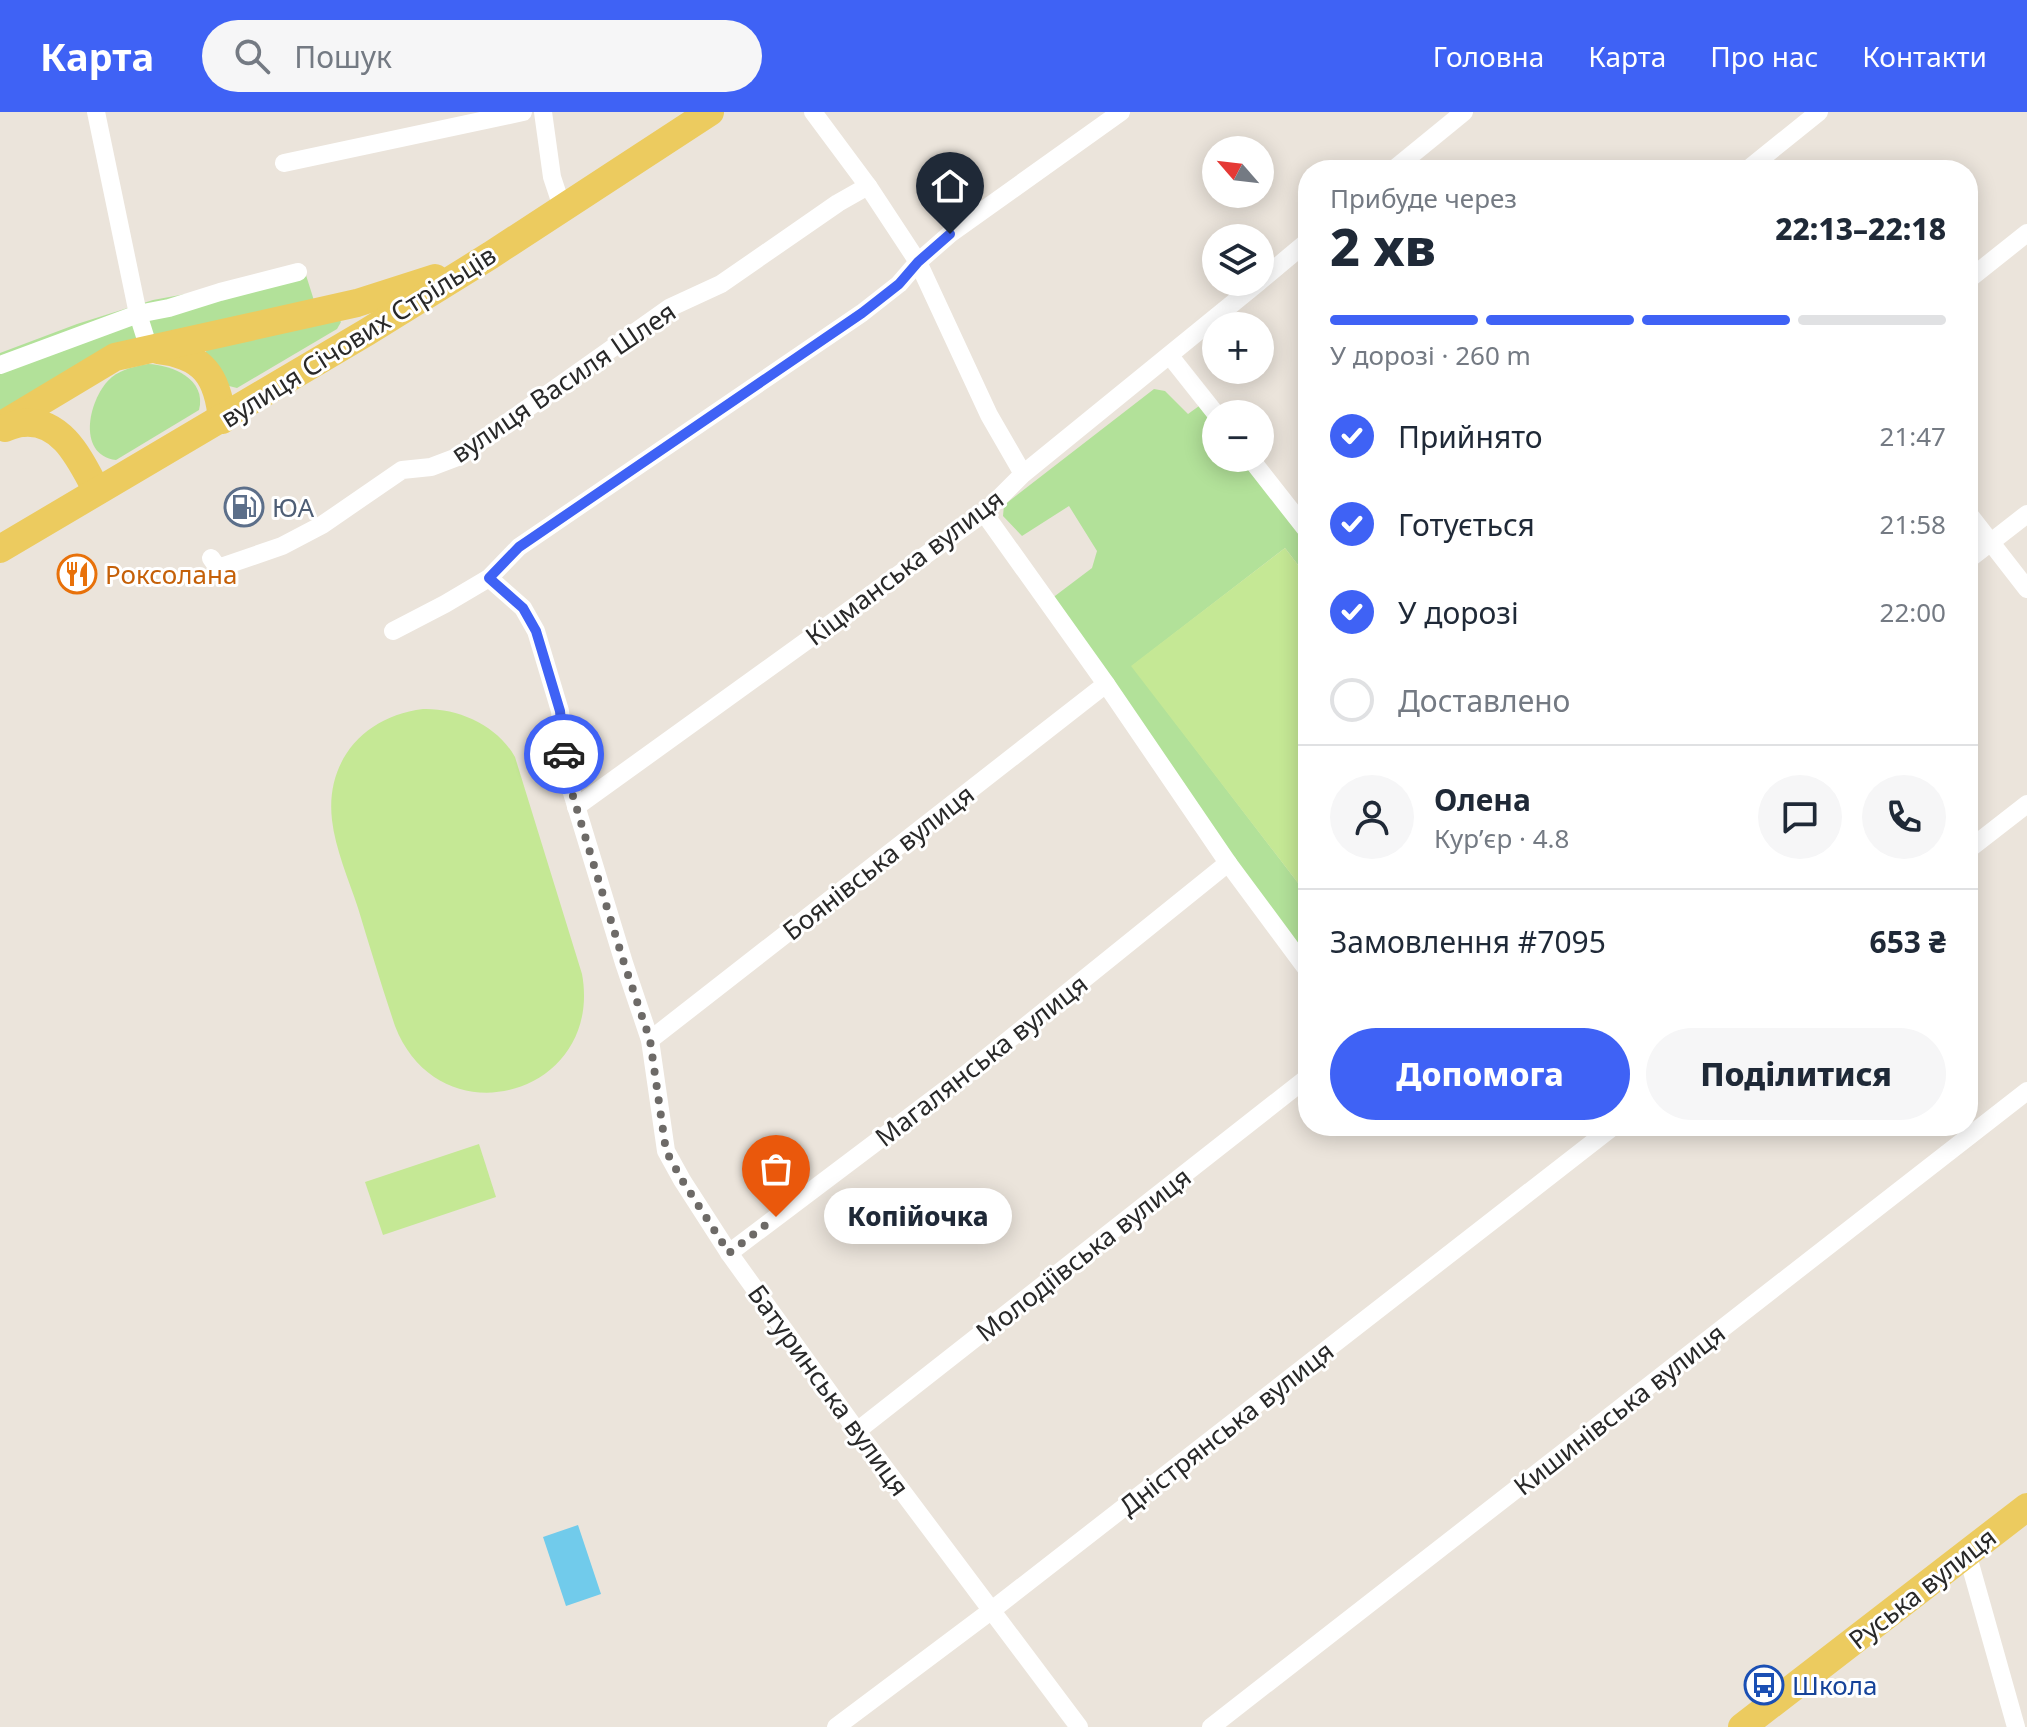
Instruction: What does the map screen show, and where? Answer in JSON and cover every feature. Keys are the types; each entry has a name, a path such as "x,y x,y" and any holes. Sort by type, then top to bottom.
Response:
{"main road":[{"name":"вулиця Січових Стрільців","path":"0,549 222,420 474,266 710,112"},
{"path":"0,428 115,357 357,303 474,266"},
{"path":"149,349 176,352 193,359 209,373 216,385 222,420"},
{"path":"0,428 24,422 48,426 60,434 75,452 97,491"},
{"name":"Руська вулиця","path":"1742,1727 2027,1507"}],"street":[{"path":"96,112 138,314 149,349"},
{"path":"284,163 523,112"},
{"path":"543,112 552,177 562,207"},
{"path":"813,112 868,186 918,262 989,415 1023,474"},
{"path":"393,631 489,578 519,547 862,313 899,284 918,262 950,234 1121,112"},
{"path":"1405,160 1464,112"},
{"path":"1759,160 1819,112"},
{"name":"вулиця Василя Шлея","path":"211,558 218,568 282,546 322,525 402,470 431,467 460,456 669,308 721,284 838,203 868,186"},
{"path":"1978,272 2027,233"},
{"name":"Кіцманська вулиця","path":"1274,269 1298,249"},
{"path":"0,365 138,314 298,272"},
{"name":"Кіцманська вулиця","path":"576,807 984,513 1023,474 1242,296"},
{"path":"1170,356 1205,400"},
{"path":"1262,472 1298,515"},
{"path":"984,513 1228,863 1298,958"},
{"path":"1978,552 2027,514"},
{"path":"1978,527 2027,589"},
{"name":"Батуринська вулиця","path":"489,578 523,608 536,631 560,711 566,773 650,1040 666,1151 729,1253 857,1431 1079,1727"},
{"name":"Боянівська вулиця","path":"650,1040 1106,684"},
{"path":"1978,842 2027,804"},
{"name":"Магалянська вулиця","path":"729,1253 965,1075 1228,863"},
{"name":"Молодіївська вулиця","path":"857,1431 1298,1085"},
{"name":"Кишинівська вулиця","path":"1978,1129 2027,1091"},
{"name":"Дністрянська вулиця","path":"836,1727 992,1610 1601,1136"},
{"name":"Кишинівська вулиця","path":"1211,1727 1969,1136"},
{"path":"1967,1553 2016,1727"}],"green space":[{"path":"305,272 317,310 146,348 0,425 0,353 153,300"},
{"path":"339,319 341,322 337,329 237,388 229,386 205,353 207,350"},
{"path":"148,364 177,371 193,382 200,399 199,410 116,460 103,456 95,448 91,437 92,410 97,397 116,374"},
{"path":"1154,389 1165,391 1188,414 1202,404 1202,472 1262,472 1298,518 1298,565 1285,548 1132,666 1298,883 1298,958 1047,602 1092,568 1097,551 1069,506 1022,536 1003,516 1004,505"},
{"path":"1285,548 1298,565 1298,883 1131,666"},
{"path":"423,709 463,715 487,727 515,757 582,974 582,1016 568,1049 544,1074 514,1089 480,1092 446,1084 417,1062 395,1026 336,842 332,798 342,760 367,731 402,713"},
{"path":"479,1144 496,1197 383,1235 365,1182"}],"water":[{"path":"578,1525 601,1594 566,1606 543,1537"}],"way so far":[{"path":"564,754 566,773 650,1040 666,1151 729,1253 776,1217"}],"place":[{"name":"ЮА","path":"244,507"},
{"name":"Роксолана","path":"77,574"},
{"name":"Копійочка","path":"776,1217"},
{"name":"Школа","path":"1764,1685"}],"route":[{"path":"564,754 560,711 536,631 523,608 489,578 519,547 862,313 899,284 918,262 950,234"}]}
